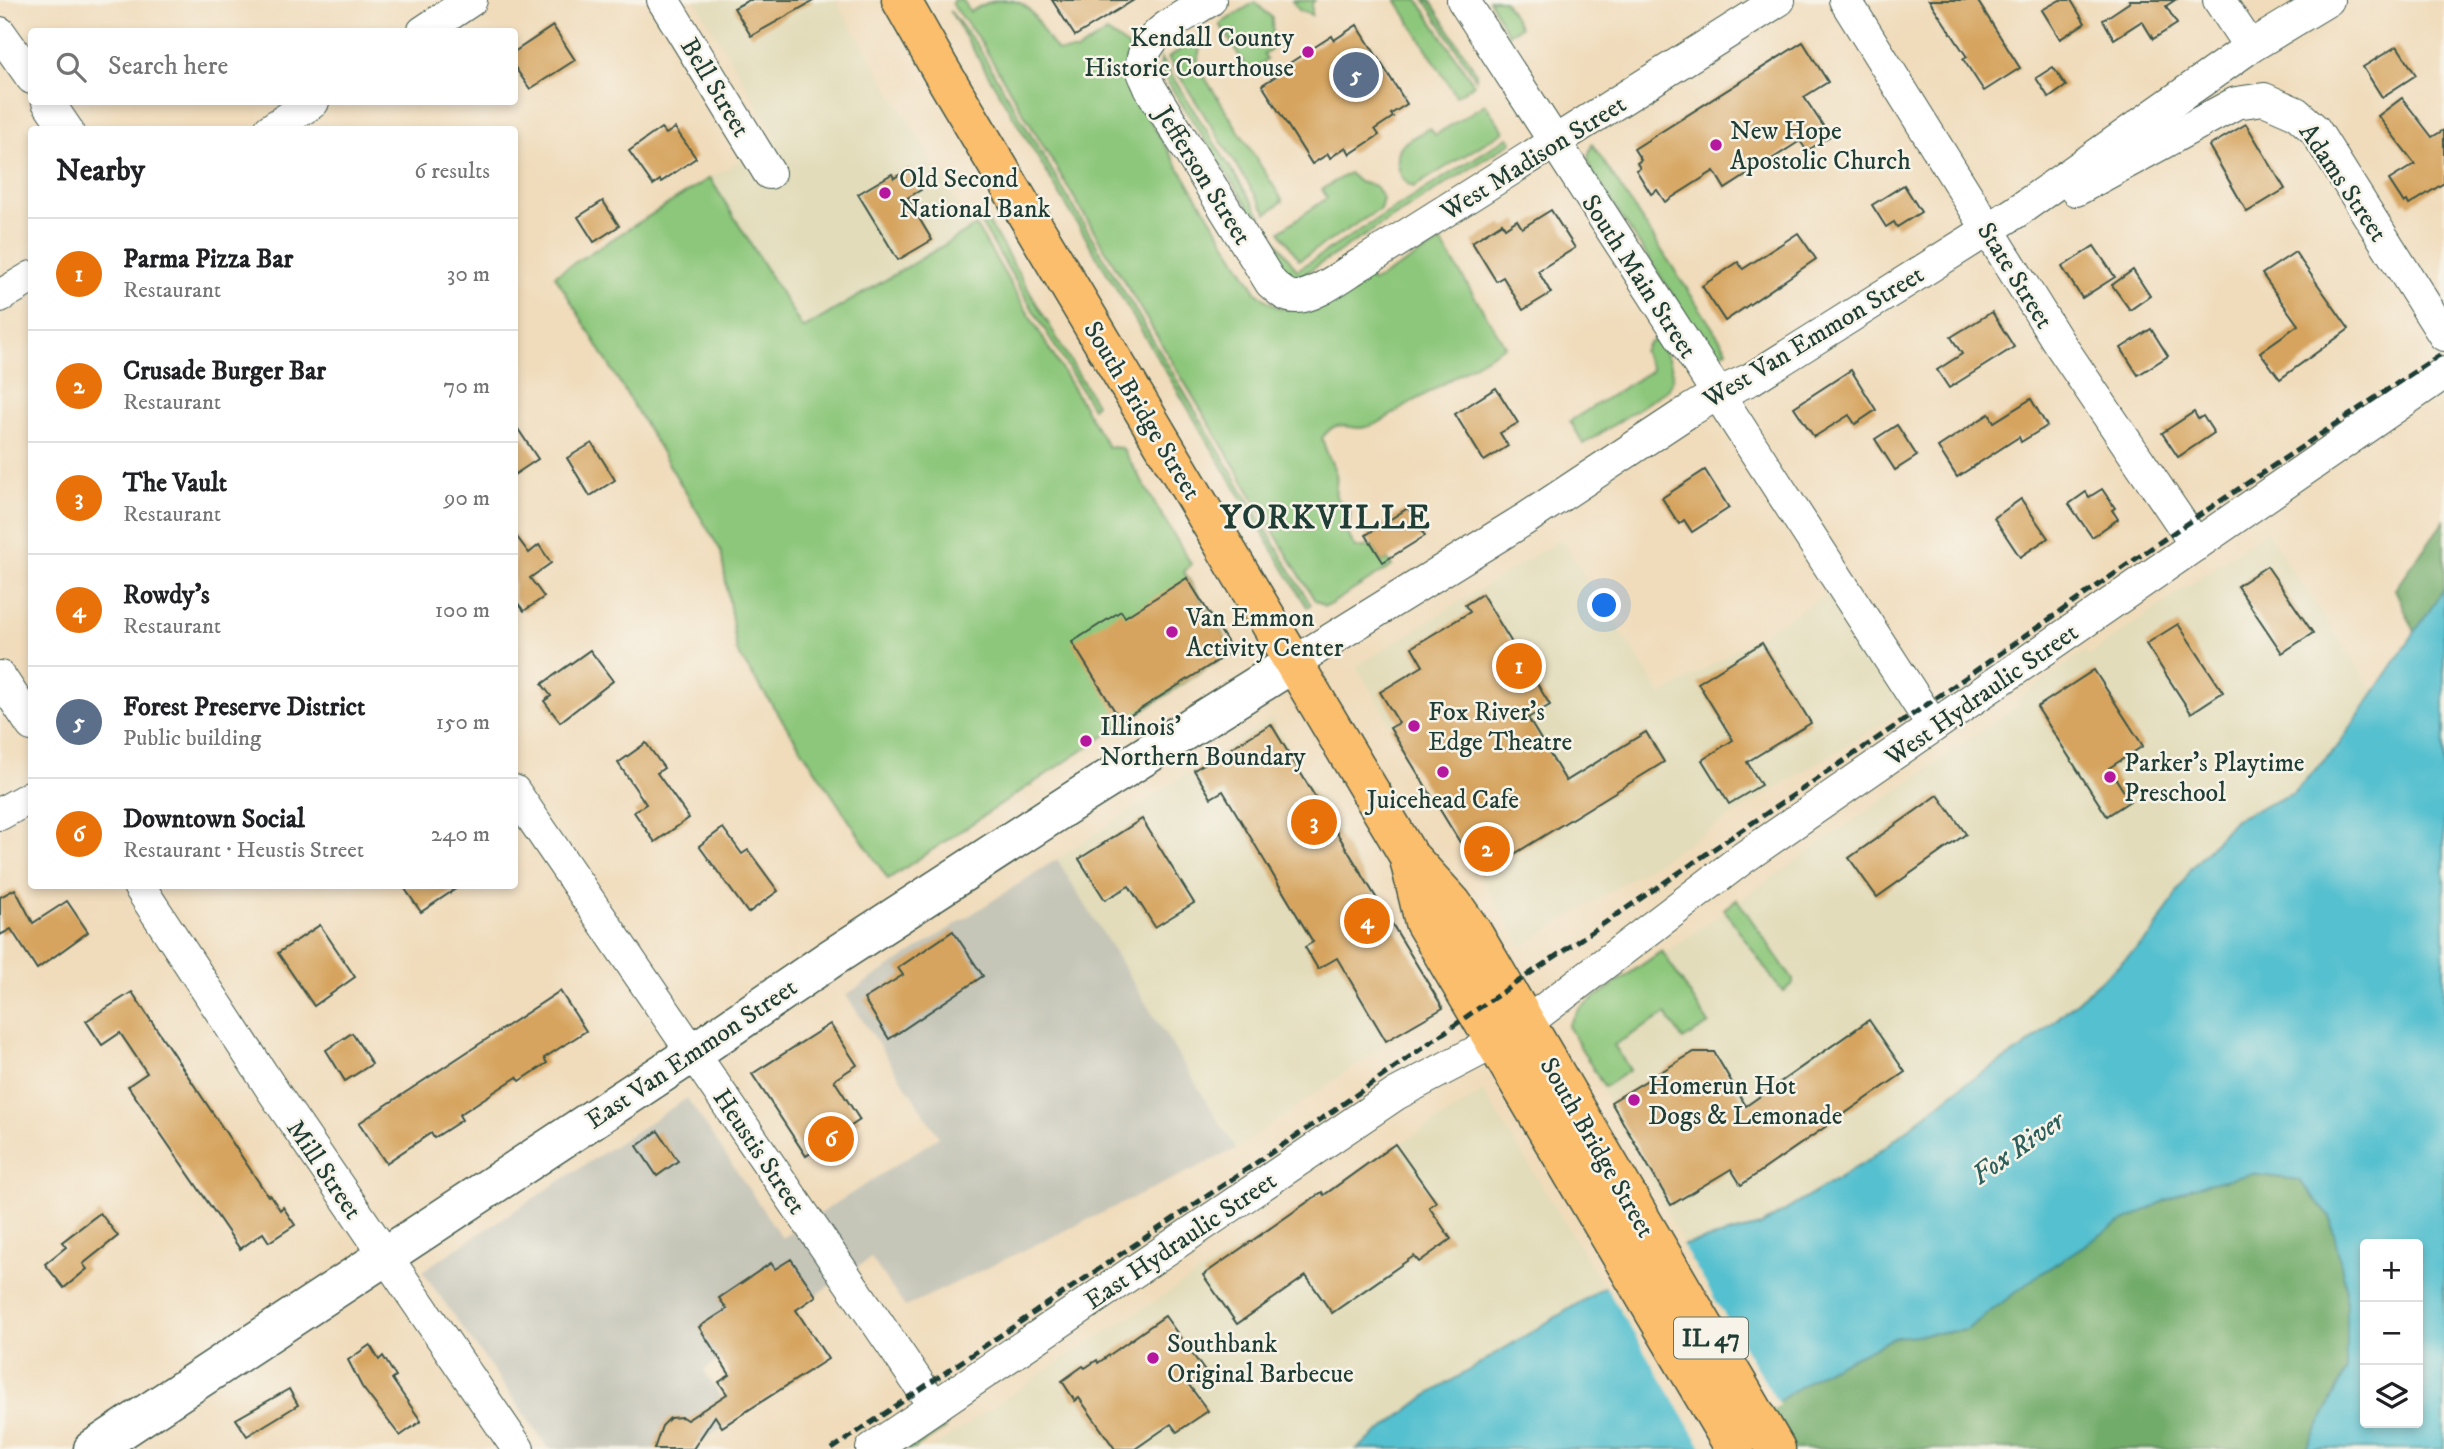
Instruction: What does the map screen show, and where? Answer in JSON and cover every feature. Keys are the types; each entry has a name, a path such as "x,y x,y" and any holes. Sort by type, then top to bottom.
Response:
{"highway":[{"name":"South Bridge Street","path":"901,0 1010,188 1408,855 1424,922 1510,1033 1630,1237 1776,1449"},
{"name":"South Bridge Street","path":"1630,1237 1735,1449"}],"street":[{"path":"429,28 471,0"},
{"name":"Bell Street","path":"663,0 769,173"},
{"name":"Jefferson Street","path":"1210,0 1155,36 1144,51 1142,70 1150,88 1271,283 1281,293"},
{"name":"South Main Street","path":"1463,0 1934,726"},
{"name":"West Madison Street","path":"1281,293 1293,298 1308,295 1779,0"},
{"name":"State Street","path":"1845,0 2057,340 2196,545"},
{"path":"2219,0 2250,47"},
{"name":"West Van Emmon Street","path":"1293,663 1504,532 1717,394 1751,379 2016,212 2250,47 2328,0"},
{"path":"0,33 28,72"},
{"name":"Adams Street","path":"2016,212 2062,198 2236,103 2264,99 2296,113 2315,130 2444,335"},
{"path":"50,105 64,126"},
{"path":"276,126 308,105"},
{"path":"0,296 28,279"},
{"name":"West Hydraulic Street","path":"1510,1033 1743,858 2444,373"},
{"name":"East Van Emmon Street","path":"93,1449 694,1053 830,959 1081,796 1293,663"},
{"path":"0,677 28,719"},
{"name":"Heustis Street","path":"518,797 934,1406"},
{"path":"0,814 28,798"},
{"name":"Mill Street","path":"141,889 385,1257 518,1449"},
{"name":"East Hydraulic Street","path":"872,1449 1396,1094 1510,1033"}],"shaded area":[{"path":"695,0 836,0 972,229 803,329 710,178 777,138"},
{"path":"2266,531 2374,691 2339,746 2292,794 2235,820 2151,936 2025,1047 1963,1085 1870,1159 1760,1226 1684,1245 1570,1029 1572,1019 2019,705 2017,700 2085,651 2088,656"},
{"path":"1561,539 1662,695 1832,591 1907,708 1522,946 1356,666"},
{"path":"1272,718 1442,1005 1236,1149 1057,859"},
{"path":"1057,859 1236,1149 905,1307 871,1258 704,1370 735,1420 689,1449 549,1449 422,1271 687,1098 782,1238 939,1137 846,995"},
{"path":"1483,1091 1605,1287 1425,1397 1357,1449 932,1448 1055,1365"}],"green space":[{"path":"953,0 963,0 970,12 991,2 1016,1 1031,12 1058,51 1077,51 1107,32 1130,48 1126,64 1129,88 1256,291 1280,309 1365,274 1373,282 1441,242 1505,346 1378,423 1362,428 1335,426 1322,438 1336,474 1336,496 1350,512 1348,532 1352,541 1356,548 1372,546 1383,562 1387,559 1392,566 1329,605 1324,606 1314,599 981,42 952,4"},
{"path":"1315,0 1312,4 1312,15 1300,11 1292,1"},
{"path":"1396,0 1418,0 1474,85 1456,96"},
{"path":"1425,0 1430,0 1476,72 1476,79"},
{"path":"1489,0 1504,0 1520,27 1508,34"},
{"path":"1255,2 1272,18 1273,48 1264,54 1267,60 1249,72 1220,24"},
{"path":"950,11 977,45 1311,605 1307,607"},
{"path":"1202,35 1197,65 1283,201 1267,213 1168,58"},
{"path":"1161,59 1261,216 1253,214 1163,75 1160,68"},
{"path":"1485,104 1504,131 1414,187 1409,185 1402,177 1398,165 1398,154 1402,145 1430,128 1435,135"},
{"path":"1508,137 1512,142 1299,277 1289,276 1278,263 1271,247 1273,236 1297,270"},
{"path":"1592,144 1727,350 1714,358 1590,169 1588,157"},
{"path":"1349,173 1359,182 1375,186 1383,199 1380,209 1299,260 1280,231 1327,198 1322,189"},
{"name":"Van Emmon Activity Center","path":"710,178 803,329 976,226 1108,447 1122,448 1191,564 1184,572 1233,651 888,879 737,652 721,551 555,275"},
{"path":"979,220 987,220 1096,404 1092,408"},
{"path":"1655,340 1672,370 1673,377 1667,390 1584,444 1570,421 1652,370 1643,351 1648,343"},
{"path":"2444,521 2444,589 2415,632 2395,589"},
{"path":"1737,899 1793,980 1793,984 1784,991 1779,988 1724,909"},
{"path":"1662,951 1709,1024 1683,1040 1666,1014 1614,1045 1630,1070 1604,1087 1568,1026 1580,1008"},
{"path":"2251,1174 2299,1180 2330,1217 2346,1286 2346,1371 2307,1449 1708,1449 1820,1373 1896,1337 1966,1330 2037,1276 2114,1226 2193,1187"},
{"path":"938,1428 944,1429 914,1449 904,1449"}],"water":[{"name":"Fox River","path":"2444,589 2444,1449 2307,1449 2346,1371 2346,1286 2330,1217 2299,1180 2251,1174 2193,1187 2114,1226 2037,1276 1966,1330 1896,1337 1820,1373 1708,1449 1357,1449 1425,1397 1605,1287 1684,1245 1760,1226 1870,1159 1963,1085 2025,1047 2151,936 2191,869 2235,819 2292,794 2338,746"}],"pier":[{"path":"1681,1243 1779,1405 1714,1449 1703,1449 1604,1284"}],"building":[{"path":"749,0 815,0 751,36 734,8"},
{"path":"1052,0 1134,0 1075,36"},
{"path":"1929,0 1977,0 2020,68 1984,91 1963,59 1967,57"},
{"path":"2060,0 2071,0 2085,23 2060,39 2042,10"},
{"path":"2129,0 2175,0 2166,6 2177,24 2153,39 2142,21 2114,39 2103,20 2130,2"},
{"path":"1357,25 1407,104 1375,129 1379,135 1350,154 1346,147 1330,158 1328,154 1312,164 1262,85 1284,71 1282,68 1332,36 1334,40"},
{"path":"553,26 575,60 530,89 518,72 518,49"},
{"path":"1803,42 1828,82 1804,97 1830,136 1807,151 1800,141 1725,189 1714,171 1665,202 1657,190 1651,194 1636,170 1640,168 1637,163 1641,160 1634,149"},
{"path":"2397,46 2416,75 2382,97 2363,67"},
{"path":"2053,67 2066,86 2049,98 2036,78"},
{"path":"2402,98 2432,137 2444,130 2444,183 2409,205 2407,201 2404,203 2389,180 2415,164 2378,116"},
{"path":"2246,124 2285,189 2247,212 2209,146"},
{"path":"661,128 666,134 675,128 696,158 653,185 629,151"},
{"path":"909,169 921,190 907,198 932,240 898,260 858,194 892,174 894,178"},
{"path":"1904,185 1921,212 1897,227 1894,222 1886,227 1872,205"},
{"path":"603,201 619,226 594,242 578,217"},
{"path":"1551,210 1575,248 1538,271 1551,293 1523,310 1503,277 1496,281 1472,242 1502,223 1505,228 1517,220 1522,228"},
{"path":"1798,233 1816,259 1725,321 1702,286 1738,262 1743,269"},
{"path":"2094,246 2115,277 2082,298 2062,267"},
{"path":"2295,252 2349,329 2280,379 2260,352 2298,325 2262,274"},
{"path":"2133,270 2150,296 2130,310 2112,285"},
{"path":"1992,312 2014,347 1949,388 1937,370 1962,354 1951,337"},
{"path":"2151,329 2168,356 2138,375 2121,348"},
{"path":"1851,370 1876,410 1855,424 1849,415 1814,437 1794,407"},
{"path":"1496,388 1518,423 1500,433 1508,446 1484,461 1455,414"},
{"path":"2031,399 2047,426 2021,442 2019,437 1957,477 1938,447 1989,414 1994,422"},
{"path":"2194,412 2198,419 2203,416 2214,433 2178,457 2162,433"},
{"path":"1897,425 1917,456 1895,470 1875,439"},
{"path":"518,429 538,459 518,472"},
{"path":"592,443 615,480 590,496 567,458"},
{"path":"1705,470 1729,508 1692,532 1684,520 1679,524 1662,498"},
{"path":"2102,489 2115,508 2112,510 2118,519 2092,537 2069,504 2086,492 2089,497"},
{"path":"2021,499 2048,538 2020,557 1994,518"},
{"path":"1408,508 1425,536 1383,562 1366,535"},
{"path":"518,538 529,553 539,545 551,563 530,578 544,597 524,611 518,603"},
{"path":"2267,566 2313,633 2282,653 2237,586"},
{"path":"1187,578 1233,651 1121,721 1072,642 1121,611 1125,617"},
{"path":"1482,594 1550,705 1528,718 1566,781 1646,732 1664,762 1480,875 1390,728 1399,723 1380,692 1423,666 1412,647 1470,612 1465,605"},
{"path":"2178,624 2223,692 2191,713 2146,644"},
{"path":"1762,643 1811,723 1747,762 1761,785 1729,804 1702,760 1733,740 1698,683"},
{"path":"590,650 613,681 560,722 544,701 551,696 542,684"},
{"path":"2094,670 2143,746 2109,768 2130,801 2107,816 2037,707"},
{"path":"1271,724 1443,1008 1386,1041 1337,958 1318,969 1305,947 1313,942 1223,791 1211,798 1194,770"},
{"path":"646,743 664,768 657,773 689,818 655,842 634,812 646,804 618,763"},
{"path":"1938,795 1966,834 1877,897 1849,858"},
{"path":"1142,819 1194,903 1155,927 1129,886 1105,900 1079,859"},
{"path":"723,828 742,854 748,850 778,891 748,913 699,846"},
{"path":"15,889 33,923 67,901 88,932 37,969 11,929 0,935 0,897"},
{"path":"405,889 456,889 421,912"},
{"path":"320,925 355,977 314,1006 278,953"},
{"path":"953,931 983,976 889,1039 864,999 903,975 898,968"},
{"path":"560,991 586,1031 544,1058 547,1063 520,1081 517,1077 459,1115 462,1120 434,1138 431,1133 386,1163 359,1123"},
{"path":"132,992 268,1196 270,1195 280,1210 283,1207 295,1225 269,1242 263,1233 240,1249 128,1086 147,1073 120,1033 102,1045 86,1021"},
{"path":"1869,1020 1905,1072 1741,1185 1731,1169 1671,1205 1611,1102 1694,1052 1714,1052 1746,1106"},
{"path":"830,1024 857,1065 834,1080 860,1120 806,1156 752,1074"},
{"path":"352,1033 372,1064 345,1081 326,1050"},
{"path":"658,1131 678,1161 657,1176 637,1146"},
{"path":"1395,1144 1436,1202 1429,1207 1451,1239 1419,1262 1414,1256 1332,1313 1306,1276 1237,1324 1203,1275 1322,1192 1324,1195"},
{"path":"100,1213 118,1236 83,1264 87,1269 64,1288 45,1264 66,1247 62,1242"},
{"path":"791,1259 816,1296 796,1310 828,1359 722,1427 715,1416 693,1449 654,1449 662,1426 670,1418 682,1417 687,1420 727,1394 719,1382 730,1375 699,1327 727,1309 719,1298 771,1263 775,1269"},
{"path":"1165,1316 1206,1373 1189,1385 1208,1411 1177,1432 1171,1424 1135,1449 1115,1449 1079,1398 1075,1401 1062,1381 1083,1366 1085,1368 1097,1360 1098,1363"},
{"path":"370,1345 379,1360 383,1356 396,1377 392,1379 421,1421 400,1436 362,1387 348,1360"},
{"path":"289,1389 298,1405 247,1436 236,1419"}],"railway":[{"path":"832,1449 1333,1111 1476,1010 1922,708 2183,526 2444,352"}],"place":[{"name":"Kendall County Historic Courthouse","path":"1308,52"},
{"name":"Forest Preserve District","path":"1356,75"},
{"name":"New Hope Apostolic Church","path":"1716,145"},
{"name":"Old Second National Bank","path":"885,193"},
{"name":"Van Emmon Activity Center","path":"1172,632"},
{"name":"Parma Pizza Bar","path":"1519,666"},
{"name":"Fox River's Edge Theatre","path":"1414,726"},
{"name":"Illinois' Northern Boundary","path":"1086,741"},
{"name":"Juicehead Cafe","path":"1443,772"},
{"name":"Parker's Playtime Preschool","path":"2110,777"},
{"name":"The Vault","path":"1314,822"},
{"name":"Crusade Burger Bar","path":"1487,849"},
{"name":"Rowdy's","path":"1367,921"},
{"name":"Homerun Hot Dogs & Lemonade","path":"1634,1100"},
{"name":"Downtown Social","path":"831,1139"},
{"name":"Southbank Original Barbecue","path":"1153,1358"}],"district":[{"name":"YORKVILLE","path":"1326,516"}]}
